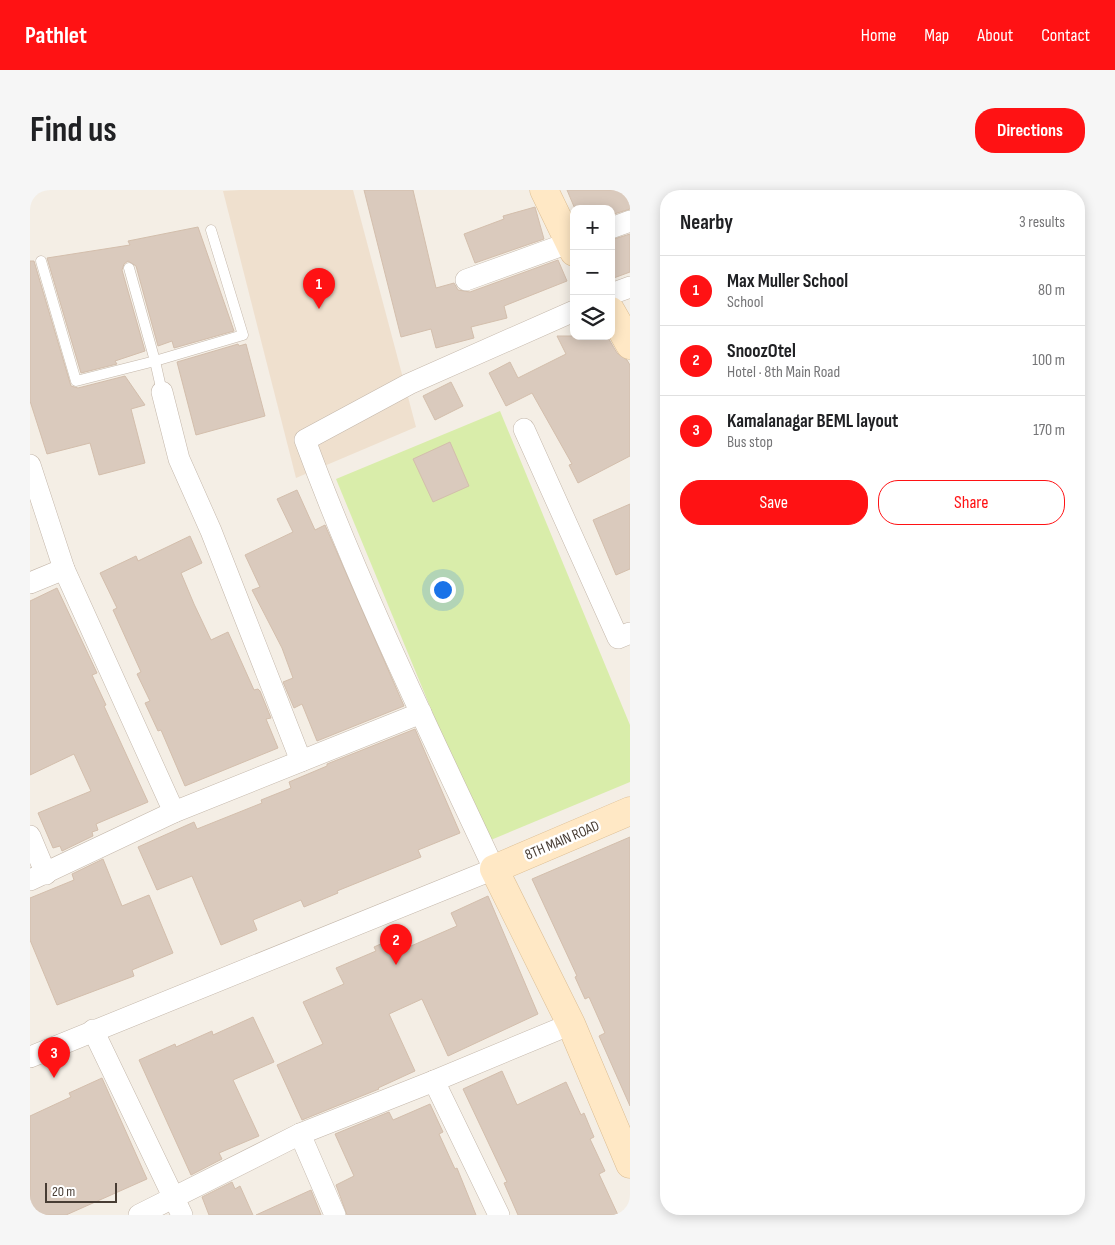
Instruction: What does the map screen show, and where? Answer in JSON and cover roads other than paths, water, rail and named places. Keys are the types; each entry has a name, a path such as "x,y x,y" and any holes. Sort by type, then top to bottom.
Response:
{"street":[{"path":"544,190 570,242"},
{"path":"615,227 630,221"},
{"path":"466,280 570,247"},
{"path":"615,293 630,287"},
{"path":"570,313 409,384 305,440 346,544 421,713 494,869 571,1024 630,1164"},
{"path":"615,318 630,346"},
{"path":"162,392 179,459 211,531 301,761"},
{"path":"524,429 618,638 630,633"},
{"path":"30,465 64,569 174,812"},
{"path":"30,583 64,569"},
{"path":"30,836 38,877 174,812 421,713"},
{"name":"8TH MAIN ROAD","path":"494,869 630,811"},
{"path":"30,1057 494,869"},
{"path":"139,1215 178,1207 300,1134 571,1024"},
{"path":"93,1030 178,1207"},
{"path":"434,1081 499,1215"},
{"path":"300,1134 335,1215"}],"lane":[{"path":"41,261 76,381 155,361 243,335 211,230"},
{"path":"129,268 162,392"}],"place":[{"name":"Max Muller School","path":"319,309"},
{"name":"SnoozOtel","path":"396,965"},
{"name":"Kamalanagar BEML layout","path":"54,1078"}]}
